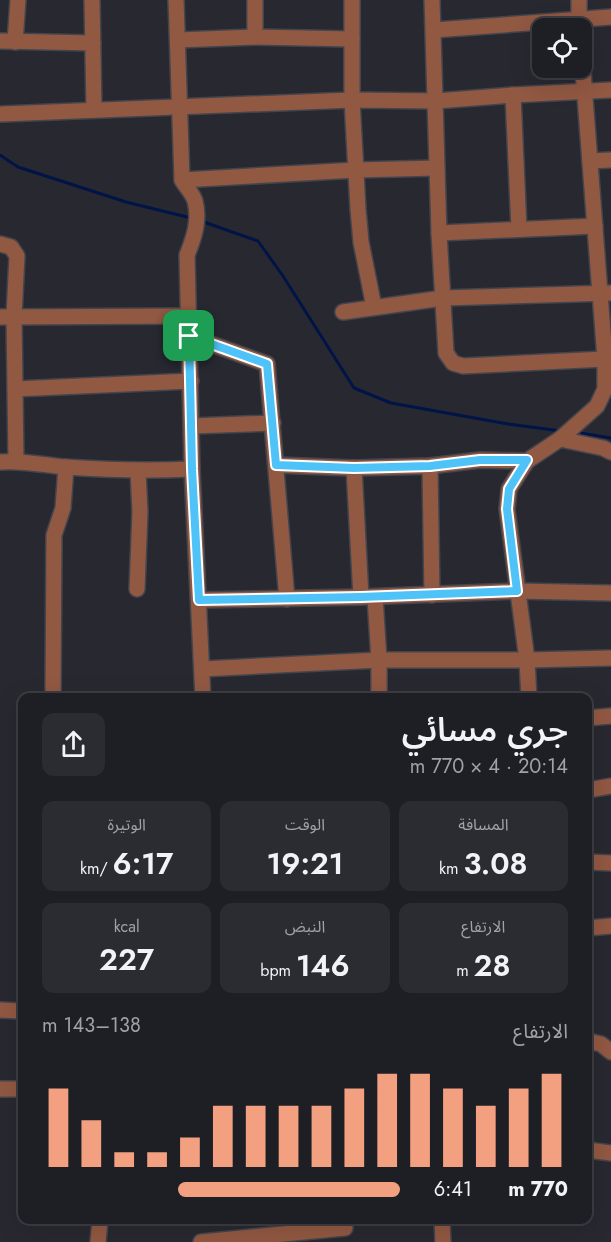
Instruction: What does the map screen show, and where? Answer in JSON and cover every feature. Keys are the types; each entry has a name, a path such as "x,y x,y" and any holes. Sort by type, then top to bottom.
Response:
{"street":[{"path":"18,0 8,42 93,43"},
{"path":"92,0 94,110"},
{"path":"176,0 182,180 195,201 196,219 195,234 187,255 192,469 203,693"},
{"path":"255,0 255,37"},
{"path":"351,0 352,100 361,242 374,307"},
{"path":"432,0 439,233 446,353 453,363 464,366 605,359"},
{"path":"579,0 579,18"},
{"path":"592,21 611,17"},
{"path":"434,30 532,26"},
{"path":"178,40 255,37 352,39"},
{"path":"529,693 527,660 507,509 509,489 527,460 560,439 597,406 605,389 606,293 595,226 584,78"},
{"path":"2,114 352,100 436,101 611,90"},
{"path":"513,95 519,229"},
{"path":"590,161 611,160"},
{"path":"182,180 356,170 437,168"},
{"path":"439,233 595,226"},
{"path":"0,244 11,247 16,256 7,316 15,389 16,460"},
{"path":"344,312 442,298 606,293"},
{"path":"7,316 188,316"},
{"path":"189,336 267,364 287,598"},
{"path":"15,389 191,381"},
{"path":"192,426 273,423"},
{"path":"560,439 603,448 611,452"},
{"path":"0,462 16,460 66,467 138,471 192,469"},
{"path":"276,465 354,468 430,466 480,460 527,460"},
{"path":"430,466 432,595"},
{"path":"53,693 54,536 63,508 66,467"},
{"path":"354,468 368,597 379,660 378,693"},
{"path":"137,589 140,512 138,471"},
{"path":"199,600 517,591 611,593"},
{"path":"202,669 379,660 527,660 611,657"},
{"path":"592,718 611,716"},
{"path":"592,789 611,786"},
{"path":"592,862 611,863"},
{"path":"592,928 611,927"},
{"path":"0,1010 18,1011"},
{"path":"592,1042 601,1044 611,1052"},
{"path":"0,1089 18,1089"},
{"path":"592,1151 611,1153"},
{"path":"98,1242 100,1224"},
{"path":"442,1224 443,1242"},
{"path":"201,1242 345,1230"}],"waterway":[{"path":"0,155 18,167 126,202 191,218"},
{"path":"201,221 258,241 354,388 391,403 561,431"},
{"path":"574,432 611,438"}],"route":[{"path":"189,336 267,364 276,465 354,468 430,466 480,460 527,460 509,489 507,509 517,591 199,600 192,469 189,336"}]}
